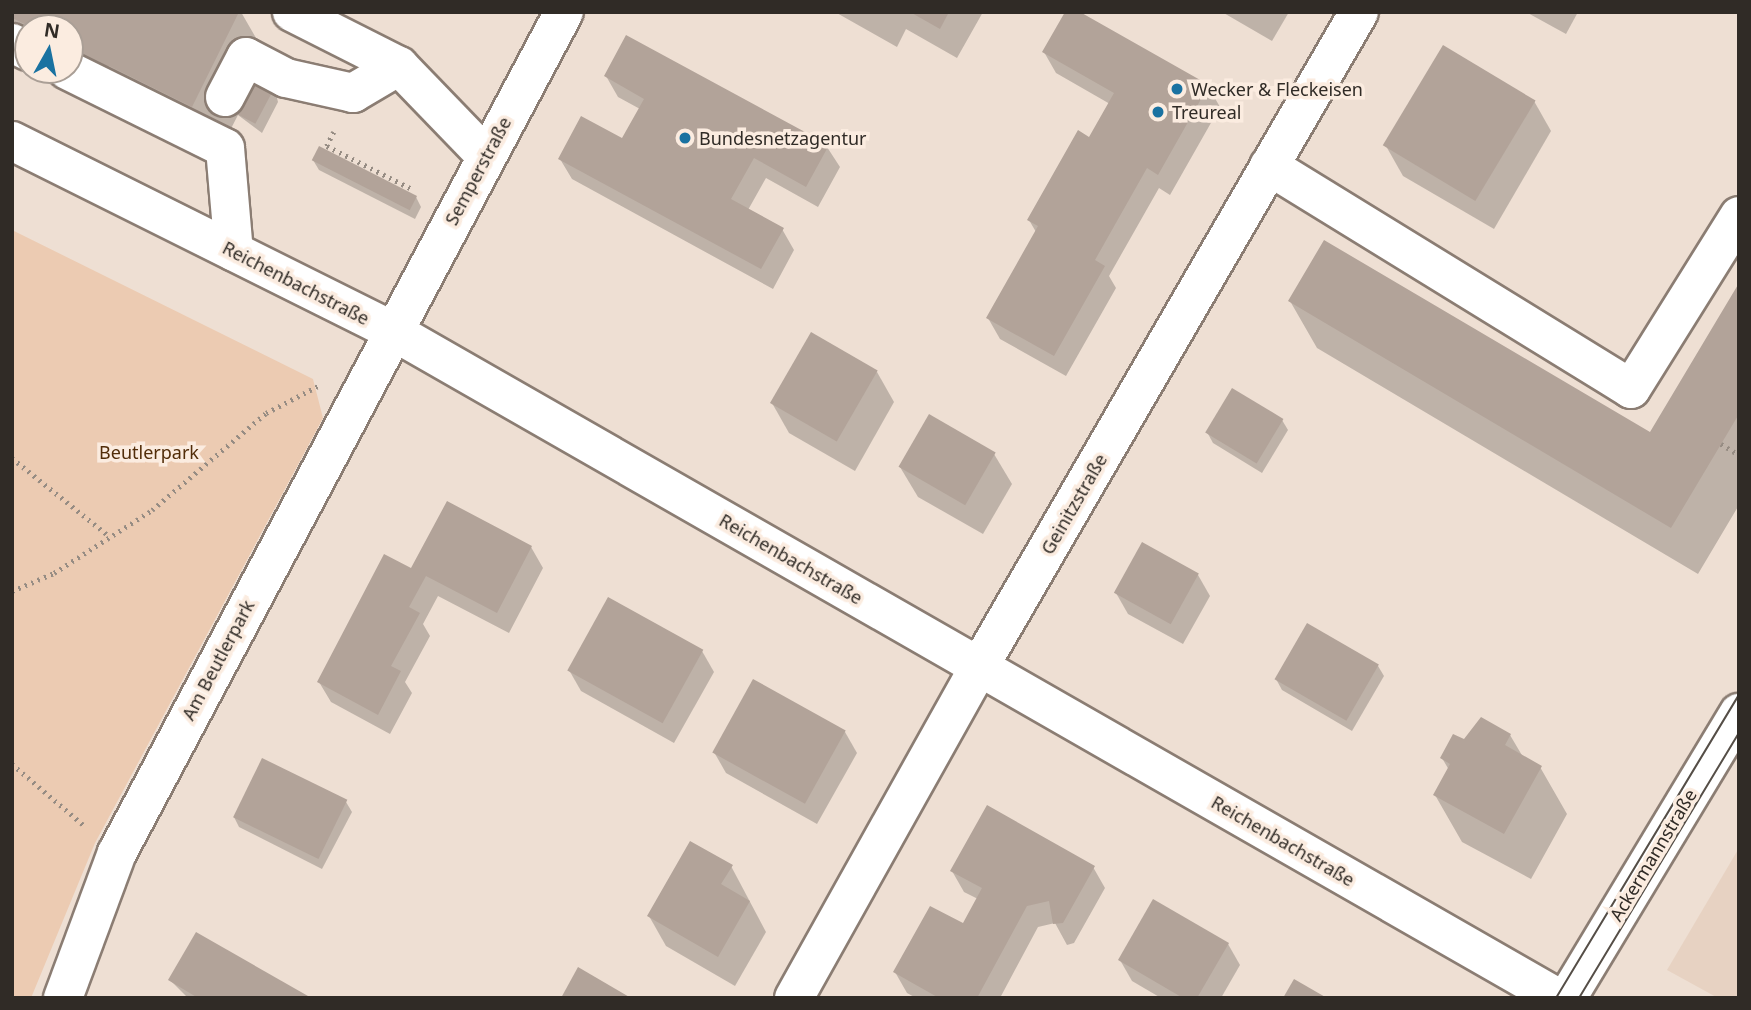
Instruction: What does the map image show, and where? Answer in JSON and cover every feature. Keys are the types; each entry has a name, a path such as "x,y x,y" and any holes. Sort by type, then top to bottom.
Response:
{"street":[{"path":"292,12 399,66 486,156"},
{"name":"Semperstraße","path":"391,330 564,12"},
{"name":"Geinitzstraße","path":"794,998 979,667 1359,12"},
{"path":"225,97 246,57 286,78 353,93 399,66"},
{"path":"84,78 225,148 234,252"},
{"name":"Reichenbachstraße","path":"12,141 391,330 1558,998"},
{"path":"1269,166 1631,389 1739,216"},
{"name":"Am Beutlerpark","path":"63,998 117,853 391,330"},
{"name":"Ackermannstraße","path":"1567,998 1739,713"}],"path":[{"path":"353,93 327,146 414,190"},
{"path":"12,592 54,573 152,510 265,413 324,383"},
{"path":"1721,444 1739,455"},
{"path":"12,458 109,536"},
{"path":"12,764 117,853"}],"shaded area":[{"path":"1739,848 1739,998 1718,998 1667,970"}],"green space":[{"name":"Beutlerpark","path":"12,230 313,379 323,418 95,843 31,998 12,998"}],"building":[{"path":"12,12 239,12 192,107 109,66 101,81 84,73 84,14 14,14 14,19"},
{"path":"910,12 949,12 940,29"},
{"path":"1065,12 1080,12 1209,85 1158,175 1147,168 1095,260 1105,266 1054,356 986,318 1038,226 1027,220 1078,130 1089,137 1114,93 1042,52"},
{"path":"626,35 829,145 806,187 754,158 731,199 784,228 761,269 558,159 581,116 622,138 644,99 604,76"},
{"path":"1443,45 1536,101 1475,201 1383,145"},
{"path":"252,79 273,90 255,124 234,113"},
{"path":"319,146 417,196 410,210 312,160"},
{"path":"1324,240 1650,432 1739,283 1739,414 1671,528 1288,301"},
{"path":"811,332 878,370 837,442 770,403"},
{"path":"1232,388 1283,419 1257,463 1205,433"},
{"path":"929,414 996,452 965,505 898,467"},
{"path":"447,501 532,546 497,613 426,576 409,607 420,613 391,666 401,671 378,715 317,682 384,554 411,568"},
{"path":"1142,542 1199,574 1171,624 1114,593"},
{"path":"608,597 703,650 663,723 567,670"},
{"path":"1307,623 1379,664 1346,721 1274,679"},
{"path":"753,679 846,730 805,804 712,752"},
{"path":"1481,717 1511,734 1505,745 1542,766 1504,834 1433,795 1450,764 1440,758 1453,734 1464,739"},
{"path":"262,758 347,800 318,859 233,817"},
{"path":"987,805 1095,866 1063,923 1053,924 1049,901 1027,906 977,998 939,998 893,972 930,906 963,923 982,888 950,871"},
{"path":"690,841 733,865 721,884 750,901 718,957 647,916"},
{"path":"1153,899 1229,943 1197,998 1183,998 1118,960"},
{"path":"196,932 308,996 198,998 168,980"},
{"path":"578,967 631,998 561,998"},
{"path":"1294,979 1327,998 1283,998"}],"tram line":[{"path":"1556,998 1739,695"},
{"path":"1579,998 1739,733"}],"place":[{"name":"Wecker & Fleckeisen","path":"1177,89"},
{"name":"Treureal","path":"1158,112"},
{"name":"Bundesnetzagentur","path":"685,138"}]}
